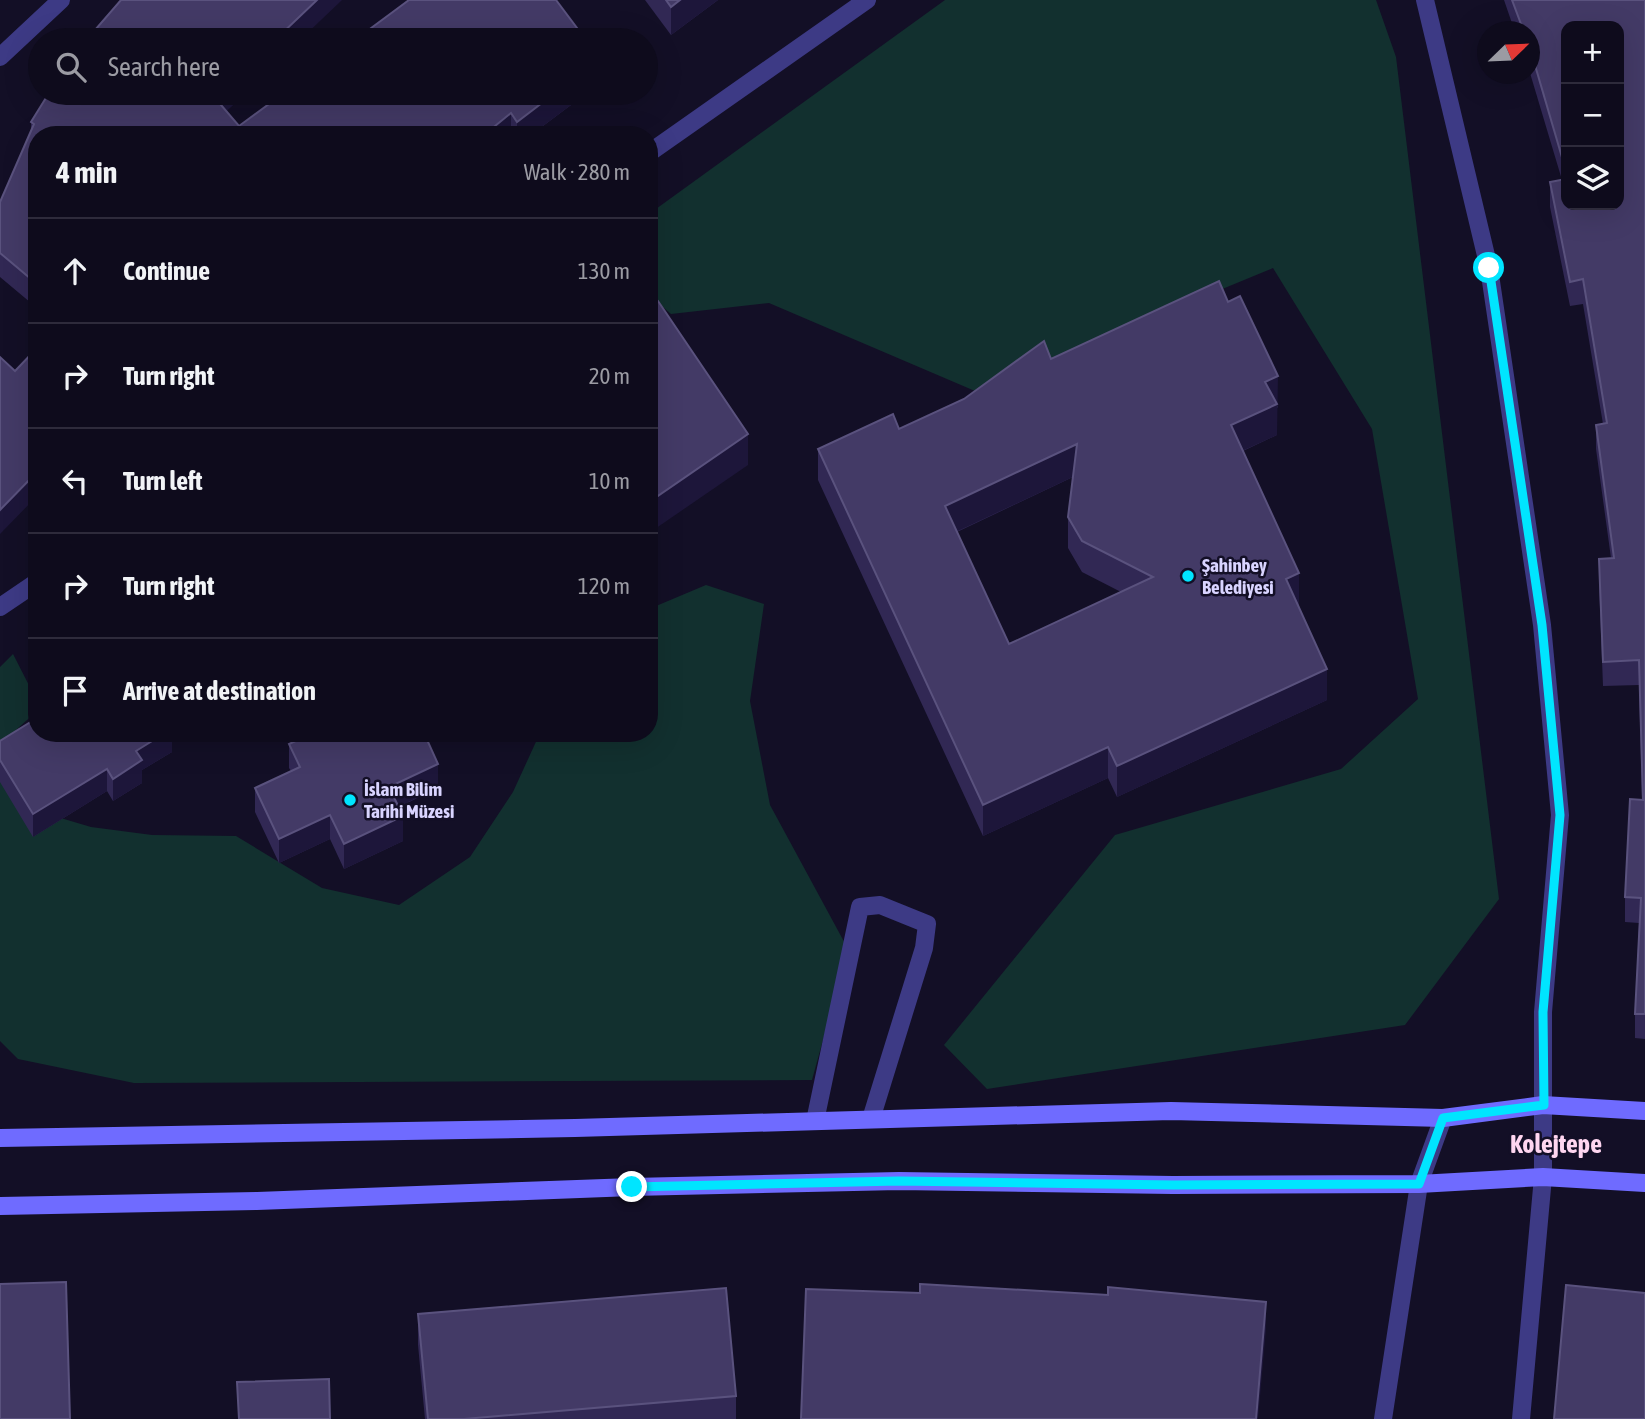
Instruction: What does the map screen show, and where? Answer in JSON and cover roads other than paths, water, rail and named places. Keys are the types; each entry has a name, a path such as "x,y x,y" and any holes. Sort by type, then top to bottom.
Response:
{"street":[{"path":"31,28 61,0"},
{"path":"658,147 867,0"},
{"path":"1425,0 1489,268 1542,625 1560,815 1543,1012 1544,1177 1521,1419"},
{"path":"0,57 28,31"},
{"path":"0,607 28,588"},
{"path":"815,1121 860,908 880,905 927,924 924,948 871,1119"},
{"path":"0,1138 575,1128 1171,1111 1443,1118 1544,1105 1645,1111"},
{"path":"1383,1419 1419,1184 1443,1118"},
{"path":"0,1206 257,1201 632,1187 899,1181 1173,1185 1419,1184 1544,1177 1645,1183"}],"place":[{"name":"Şahinbey Belediyesi","path":"1188,576"},
{"name":"İslam Bilim Tarihi Müzesi","path":"350,800"}],"district":[{"name":"Kolejtepe","path":"1556,1144"}]}
